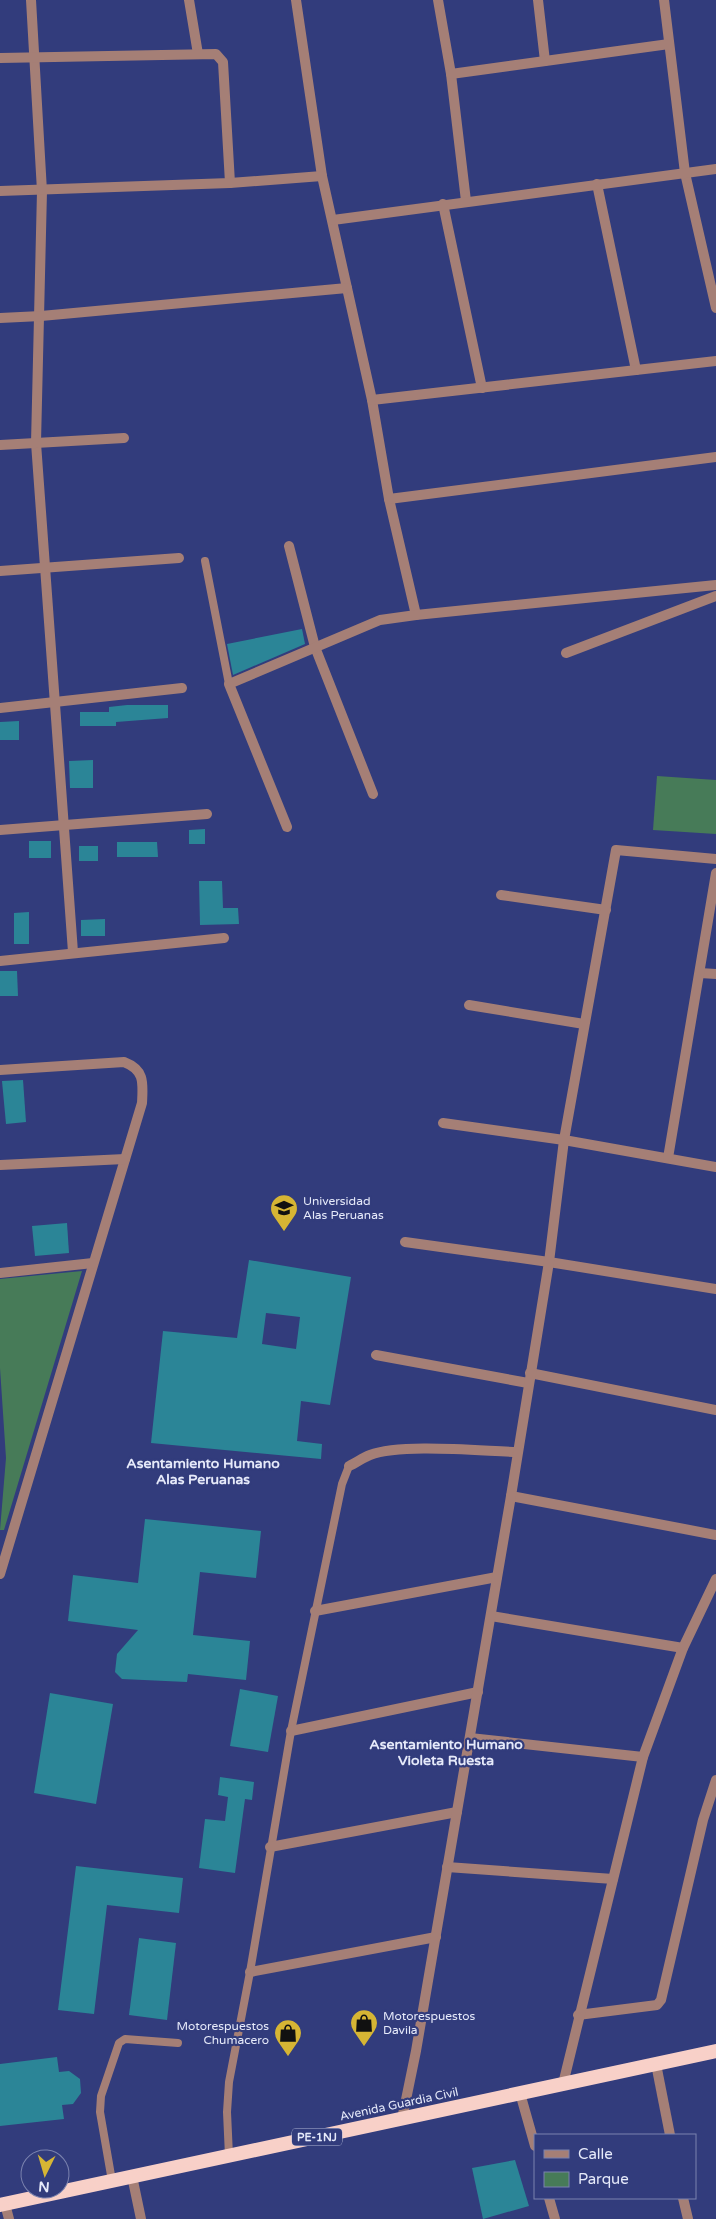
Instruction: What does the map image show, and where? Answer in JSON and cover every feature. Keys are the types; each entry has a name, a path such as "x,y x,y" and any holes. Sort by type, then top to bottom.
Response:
{"highway":[{"name":"Avenida Guardia Civil","path":"3,2204 716,2051"}],"street":[{"path":"31,0 42,190 41,316 36,443 73,952"},
{"path":"190,0 198,54"},
{"path":"296,0 322,176 372,400 388,499 416,615"},
{"path":"438,0 451,74 466,201"},
{"path":"538,0 545,61"},
{"path":"664,0 685,173 716,308"},
{"path":"451,74 670,44"},
{"path":"0,58 216,54 223,62 230,183"},
{"path":"333,220 716,169"},
{"path":"0,192 230,183 322,176"},
{"path":"597,184 636,370"},
{"path":"443,204 482,388"},
{"path":"0,318 41,316 347,288"},
{"path":"372,400 716,361"},
{"path":"0,445 124,438"},
{"path":"388,499 716,457"},
{"path":"289,546 315,647 373,794"},
{"path":"0,571 178,558"},
{"path":"287,827 229,684 380,620 716,585"},
{"path":"566,653 716,596"},
{"path":"0,708 55,704 182,688"},
{"path":"0,830 63,823 207,814"},
{"path":"402,2118 416,2051 498,1577 549,1262 564,1140 616,850 716,859"},
{"path":"668,1158 716,873"},
{"path":"501,894 606,910"},
{"path":"0,961 224,938"},
{"path":"700,974 716,974"},
{"path":"469,1006 584,1024"},
{"path":"0,1070 124,1062 135,1066 142,1080 142,1103 0,1574"},
{"path":"443,1123 564,1140 716,1167"},
{"path":"0,1166 124,1159"},
{"path":"405,1242 549,1262 716,1289"},
{"path":"0,1274 93,1263"},
{"path":"376,1355 529,1378 716,1410"},
{"path":"349,1466 371,1455 390,1451 440,1449 517,1452"},
{"path":"511,1496 716,1535"},
{"path":"314,1611 498,1577"},
{"path":"563,2084 578,2015 642,1757 682,1648 716,1579"},
{"path":"491,1616 682,1648"},
{"path":"291,1730 478,1692"},
{"path":"470,1738 642,1757"},
{"path":"578,2015 656,2005 661,2000 703,1820 716,1780"},
{"path":"270,1848 457,1812"},
{"path":"448,1867 612,1878"},
{"path":"250,1972 436,1937"},
{"path":"656,2064 670,2134"},
{"path":"520,2093 534,2142"},
{"path":"132,2176 141,2219"},
{"path":"550,2199 556,2219"},
{"path":"683,2199 688,2219"},
{"path":"3,2204 9,2219"}],"lane":[{"path":"205,561 229,684"},
{"path":"229,2156 227,2112 229,2082 250,1972 291,1730 314,1611 342,1484 349,1466"},
{"path":"112,2181 100,2112 101,2096 120,2043 125,2039 178,2043"}],"green space":[{"path":"657,776 716,780 716,834 653,830"},
{"path":"82,1271 4,1530 0,1530 6,1458 0,1368 0,1279"}],"building":[{"path":"302,629 305,644 233,675 227,644"},
{"path":"168,705 168,718 116,722 116,726 80,726 80,712 109,712 109,707"},
{"path":"19,721 19,740 0,740 0,722"},
{"path":"93,760 93,788 70,788 69,761"},
{"path":"205,829 205,844 189,844 189,830"},
{"path":"29,841 51,841 51,858 29,858"},
{"path":"117,842 157,842 158,857 117,857"},
{"path":"79,846 98,846 98,861 79,861"},
{"path":"199,881 222,881 223,908 238,908 239,924 200,925"},
{"path":"29,912 29,944 14,944 14,913"},
{"path":"105,919 105,936 81,936 81,920"},
{"path":"0,971 17,971 18,996 0,996"},
{"path":"23,1080 26,1122 6,1124 2,1081"},
{"path":"67,1223 69,1253 35,1256 32,1226"},
{"path":"249,1260 351,1277 330,1405 301,1401 297,1441 322,1444 321,1459 151,1443 163,1331 237,1338","holes":["266,1313 300,1317 296,1349 262,1344"]},
{"path":"145,1519 261,1531 256,1578 200,1572 193,1635 250,1641 246,1680 188,1674 187,1682 122,1679 115,1672 117,1654 138,1630 68,1621 73,1575 138,1583"},
{"path":"240,1689 278,1696 268,1752 230,1746"},
{"path":"50,1693 113,1704 96,1804 34,1793"},
{"path":"220,1777 254,1782 252,1800 245,1799 235,1873 199,1868 205,1819 225,1821 228,1797 218,1795"},
{"path":"76,1866 183,1878 179,1913 107,1905 94,2014 58,2010"},
{"path":"139,1938 176,1943 167,2020 129,2015"},
{"path":"57,2057 59,2072 69,2071 80,2079 81,2093 73,2104 62,2105 64,2119 0,2126 0,2064"},
{"path":"515,2160 529,2206 483,2219 472,2168"}],"place":[{"name":"Universidad Alas Peruanas","path":"284,1232"},
{"name":"Motorespuestos Davila","path":"364,2047"},
{"name":"Motorespuestos Chumacero","path":"288,2057"}],"district":[{"name":"Asentamiento Humano Alas Peruanas","path":"203,1472"},
{"name":"Asentamiento Humano Violeta Ruesta","path":"446,1752"}]}
